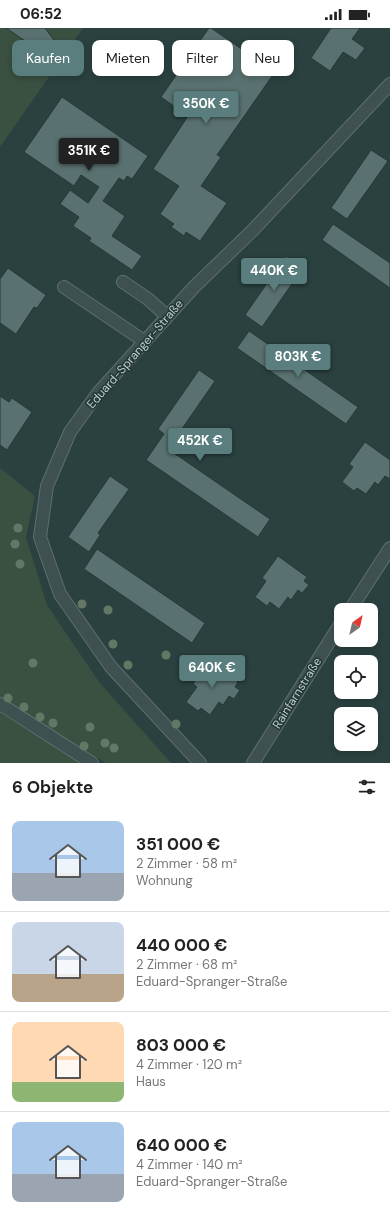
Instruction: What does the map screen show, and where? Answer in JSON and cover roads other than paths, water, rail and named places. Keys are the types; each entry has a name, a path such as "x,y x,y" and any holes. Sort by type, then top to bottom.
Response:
{"street":[{"name":"Eduard-Spranger-Straße","path":"200,763 111,667 60,594 40,537 47,486 70,432 98,393 167,316 212,269 253,230 390,84"},
{"path":"123,282 148,299 167,316"},
{"path":"64,287 144,341"},
{"path":"355,603 390,548"},
{"name":"Rainfarnstraße","path":"253,763 334,635"},
{"path":"0,704 92,763"}]}
